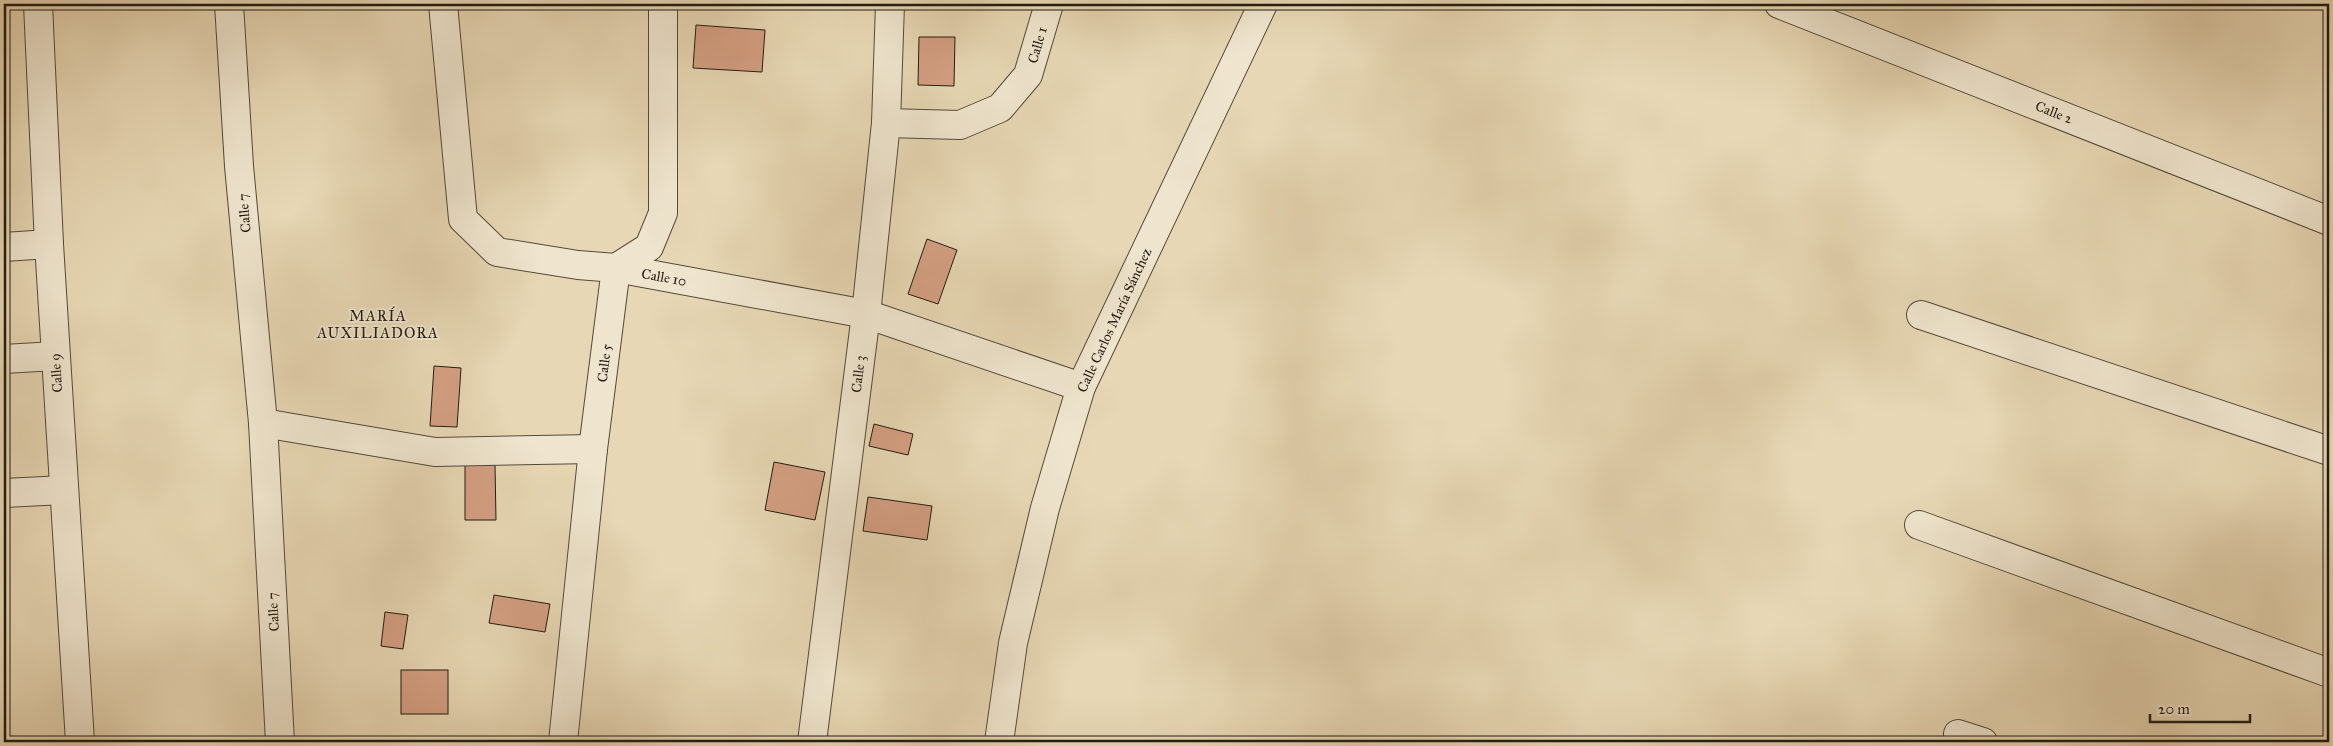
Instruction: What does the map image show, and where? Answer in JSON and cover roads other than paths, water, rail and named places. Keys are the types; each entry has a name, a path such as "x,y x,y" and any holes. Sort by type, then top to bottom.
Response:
{"street":[{"name":"Calle 9","path":"38,4 55,356 80,742"},
{"name":"Calle 7","path":"229,4 240,166 263,423 280,742"},
{"name":"Calle 10","path":"443,4 463,219 497,252 578,265 616,268 866,314 1081,387"},
{"path":"616,268 650,247 663,213 663,4"},
{"name":"Calle 3","path":"812,742 866,314 886,123 890,4"},
{"name":"Calle 1","path":"886,123 960,125 1000,108 1028,75 1049,4"},
{"name":"Calle Carlos María Sánchez","path":"999,742 1013,643 1045,508 1081,387 1264,4"},
{"name":"Calle 2","path":"1779,4 2329,221"},
{"path":"4,247 49,244"},
{"name":"Calle 5","path":"563,742 592,449 616,268"},
{"path":"1920,315 2329,451"},
{"path":"4,359 55,356"},
{"path":"263,423 435,452 592,449"},
{"path":"4,493 64,490"},
{"path":"1919,525 2329,673"},
{"path":"1958,734 1983,742"}],"district":[{"name":"MARÍA AUXILIADORA","path":"378,324"}]}
